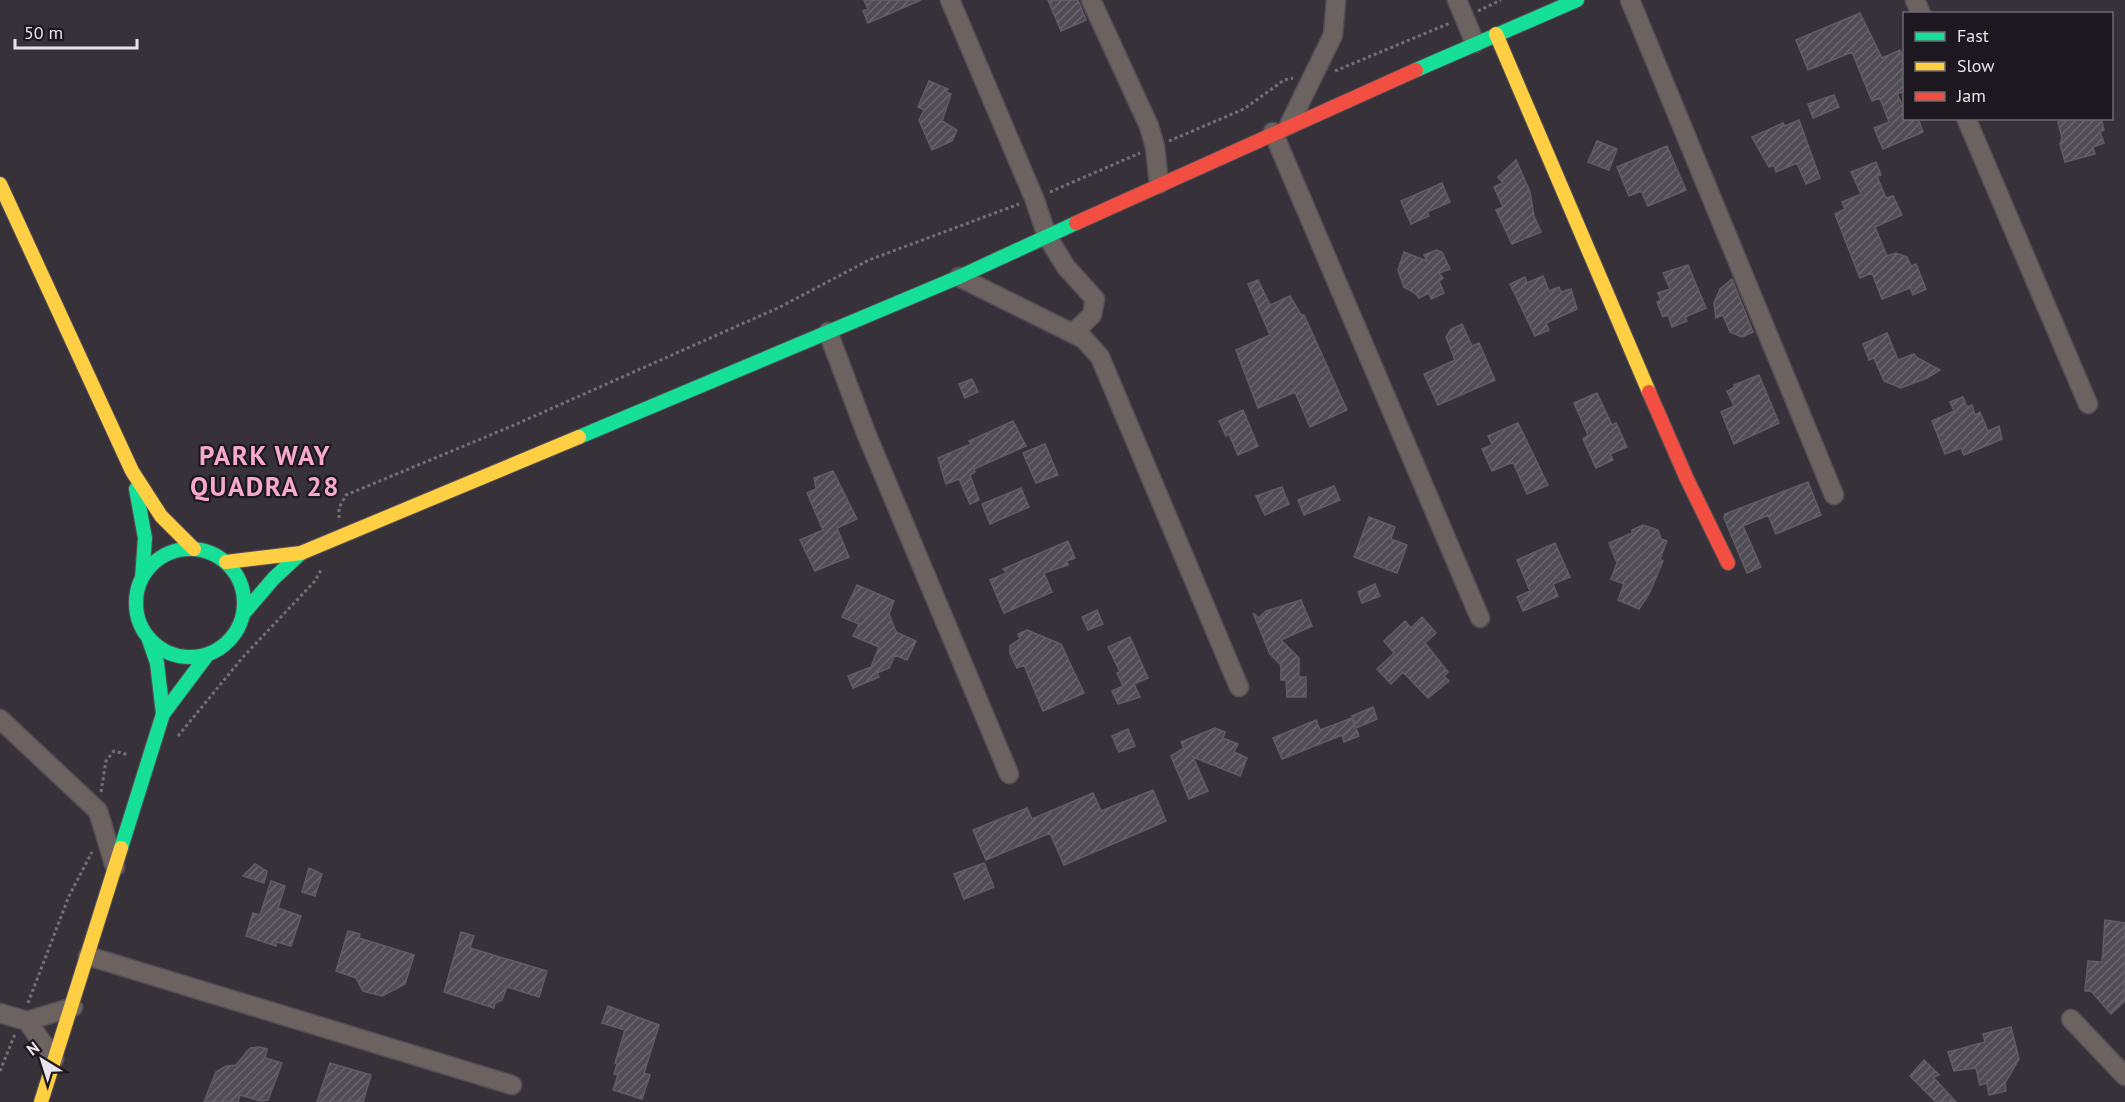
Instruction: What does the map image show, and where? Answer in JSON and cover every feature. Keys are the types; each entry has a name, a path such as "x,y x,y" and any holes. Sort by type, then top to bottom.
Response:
{"street":[{"path":"950,0 1034,198 1047,236 1066,267 1095,299 1092,315 1073,333"},
{"path":"1091,0 1149,126 1155,147 1159,184"},
{"path":"1281,128 1315,74 1333,35 1336,0"},
{"path":"1457,0 1475,43"},
{"path":"226,562 301,553 338,539 959,277 1281,128 1577,0"},
{"path":"1630,0 1834,495"},
{"path":"1496,34 1686,477 1728,563"},
{"path":"1967,120 2088,404"},
{"path":"1281,128 1480,618"},
{"path":"0,184 132,471 162,516 194,549"},
{"path":"959,277 1073,333 1092,346 1100,357 1239,687"},
{"path":"828,332 871,444 1009,774"},
{"path":"132,471 145,538 142,578 136,605 137,616 148,637 157,663 163,714"},
{"path":"142,578 153,564 172,552 194,549 206,551 226,562 239,579 243,590 244,613"},
{"path":"148,637 164,651 175,655 197,657 208,654 228,642 244,613 274,578 301,553"},
{"path":"41,1102 73,1007 163,714 208,654"},
{"path":"0,719 98,811 115,868"},
{"path":"88,956 512,1085"},
{"path":"0,1013 24,1020 73,1007"},
{"path":"2071,1019 2125,1076"},
{"path":"24,1020 54,1059"}],"path":[{"path":"176,738 243,657 315,581 338,539 339,508 346,495 512,426 770,312 869,260 1034,198 1244,109 1284,80 1333,72 1464,18 1501,0"},
{"path":"98,811 106,761 114,752 149,759"},
{"path":"0,1071 24,1020 69,896 92,853 93,843"}],"building":[{"path":"864,0 921,0 868,23 863,11 868,9"},
{"path":"1048,0 1078,0 1086,20 1061,31"},
{"path":"1860,13 1882,58 1900,50 1903,57 1903,92 1897,94 1903,107 1903,120 1919,120 1923,132 1883,149 1874,128 1889,122 1880,98 1872,101 1852,52 1808,70 1796,40"},
{"path":"929,81 948,89 946,92 951,94 942,121 957,130 952,141 932,150 919,120 924,110 918,107"},
{"path":"1834,95 1839,107 1813,118 1808,104"},
{"path":"1799,120 1820,178 1806,184 1797,163 1776,172 1774,165 1769,167 1752,137 1783,123 1785,126"},
{"path":"2102,120 2104,130 2100,132 2104,143 2093,147 2095,154 2065,162 2060,144 2062,138 2058,122"},
{"path":"1597,141 1617,149 1609,170 1588,162"},
{"path":"1667,146 1686,190 1648,206 1641,191 1629,196 1617,167"},
{"path":"1516,160 1530,192 1534,216 1541,232 1512,244 1496,210 1503,207 1494,187 1503,183 1498,177"},
{"path":"1876,162 1881,175 1877,176 1886,198 1893,196 1902,215 1875,227 1887,256 1896,253 1907,257 1911,266 1916,264 1926,289 1913,295 1910,288 1882,299 1872,273 1860,278 1835,214 1845,209 1842,202 1861,194 1851,172"},
{"path":"1442,183 1450,202 1427,212 1429,216 1411,224 1401,201"},
{"path":"1436,250 1442,252 1450,269 1439,273 1443,278 1439,281 1444,293 1431,299 1429,293 1419,298 1404,287 1398,270 1404,252 1427,261 1424,255"},
{"path":"1688,265 1706,308 1685,317 1687,321 1672,327 1668,315 1663,317 1657,302 1661,300 1658,293 1670,289 1663,273"},
{"path":"1543,276 1549,291 1559,287 1561,292 1571,289 1577,309 1546,323 1549,330 1535,336 1510,284 1525,277 1527,283"},
{"path":"1732,279 1753,332 1742,337 1730,332 1723,315 1716,318 1714,303 1720,289"},
{"path":"1258,280 1270,305 1290,296 1301,315 1304,315 1347,410 1310,427 1295,392 1258,408 1236,350 1270,335 1248,284"},
{"path":"1462,324 1472,346 1479,343 1495,380 1438,405 1424,374 1455,360 1446,337 1451,329"},
{"path":"1887,333 1898,360 1914,354 1940,370 1927,378 1901,388 1884,381 1874,358 1869,360 1863,344"},
{"path":"1759,375 1779,423 1734,444 1721,412 1734,406 1727,391 1735,387 1734,385"},
{"path":"972,379 978,392 965,398 959,384"},
{"path":"1597,393 1612,425 1616,423 1627,447 1610,454 1613,460 1596,468 1583,439 1588,435 1574,403"},
{"path":"1963,397 1967,407 1972,405 1975,415 1980,412 1988,431 1999,426 2002,439 1964,455 1961,448 1945,454 1932,421 1954,411 1950,402"},
{"path":"1243,410 1258,446 1238,455 1229,434 1226,436 1219,421"},
{"path":"1013,421 1026,446 974,469 975,472 970,475 979,500 970,504 959,479 946,484 938,458 971,444 969,441"},
{"path":"1518,423 1548,485 1527,494 1513,462 1492,471 1482,449 1492,445 1488,436"},
{"path":"1045,444 1058,475 1036,483 1023,453"},
{"path":"833,471 857,519 837,528 849,557 815,571 800,540 823,530 807,493 816,489 814,478"},
{"path":"1808,482 1821,515 1776,534 1768,515 1743,526 1761,567 1747,573 1724,518 1725,514"},
{"path":"1334,486 1340,500 1304,515 1298,500"},
{"path":"1282,487 1289,504 1265,515 1256,496"},
{"path":"1021,488 1029,507 990,524 982,504"},
{"path":"1369,517 1395,527 1391,539 1407,545 1397,573 1354,557"},
{"path":"1643,525 1658,530 1661,539 1667,541 1660,559 1663,561 1649,594 1639,609 1618,600 1624,584 1611,579 1617,563 1609,543 1632,533 1632,530"},
{"path":"1068,541 1075,558 1067,561 1068,565 1044,573 1052,592 1004,613 990,580 1007,573 1003,569"},
{"path":"1555,543 1570,577 1553,584 1558,596 1523,611 1517,597 1530,591 1517,560"},
{"path":"1375,584 1380,596 1362,603 1358,592"},
{"path":"857,585 894,601 889,614 896,632 916,641 907,660 895,655 889,668 877,673 879,677 853,688 848,676 871,667 879,647 853,636 859,624 842,617"},
{"path":"1301,600 1312,626 1281,640 1299,658 1299,677 1306,677 1306,697 1287,697 1286,680 1281,680 1281,665 1270,654 1253,613 1259,618 1266,611"},
{"path":"1097,610 1103,624 1088,630 1082,617"},
{"path":"1422,617 1436,633 1425,643 1448,672 1444,676 1449,681 1428,698 1403,672 1391,684 1377,669 1394,653 1384,641 1405,621 1411,628"},
{"path":"1027,630 1061,644 1084,693 1043,711 1024,665 1017,668 1010,653 1010,646 1020,639 1018,634"},
{"path":"1130,637 1148,678 1134,684 1140,697 1118,704 1112,691 1123,686 1117,673 1120,672 1108,647"},
{"path":"1373,707 1377,719 1356,728 1352,716"},
{"path":"1352,718 1359,736 1344,742 1342,735 1282,759 1273,738 1316,720 1320,730"},
{"path":"1215,728 1225,732 1223,738 1238,744 1234,752 1247,758 1240,776 1193,757 1208,791 1189,799 1171,756 1184,748 1181,742"},
{"path":"1128,729 1135,746 1119,752 1112,736"},
{"path":"1153,790 1166,821 1064,865 1050,833 986,860 973,830 1027,808 1032,819 1093,793 1101,811"},
{"path":"984,863 994,887 964,899 954,874"},
{"path":"255,864 267,871 264,883 243,876"},
{"path":"309,868 322,874 315,896 302,892"},
{"path":"271,881 285,886 278,908 301,916 291,946 277,942 276,946 246,936 253,913 260,915"},
{"path":"2105,920 2125,923 2125,1001 2111,1014 2091,991 2085,991 2088,961 2102,962"},
{"path":"348,931 360,934 359,938 414,955 405,984 382,996 363,991 356,978 336,971"},
{"path":"461,932 474,936 470,948 547,971 539,997 507,987 502,1000 495,1003 494,1008 444,992"},
{"path":"608,1006 659,1025 644,1073 650,1075 642,1099 613,1090 618,1075 614,1074 617,1064 615,1063 625,1030 602,1023"},
{"path":"2011,1027 2019,1059 2005,1083 2006,1091 1989,1095 1987,1083 1980,1085 1976,1068 1954,1071 1948,1052 1985,1042 1983,1034"},
{"path":"250,1048 267,1049 265,1058 282,1063 268,1100 260,1101 240,1095 238,1102 204,1102 216,1072 226,1066 236,1065"},
{"path":"1924,1060 1939,1075 1933,1077 1956,1102 1936,1102 1910,1076"},
{"path":"330,1063 371,1075 363,1102 317,1102"}],"traffic: fast":[{"path":"1416,70 1577,0"},
{"path":"579,437 959,277 1076,223"},
{"path":"136,489 145,538 142,578"},
{"path":"190,549 211,553 228,565 240,582 244,603 240,624 228,641 211,653 190,657 169,653 152,641 140,624 136,603 140,582 152,565 169,553 190,549"},
{"path":"244,613 274,578 301,553"},
{"path":"148,637 157,663 163,714"},
{"path":"121,848 163,714 208,654"}],"traffic: slow":[{"path":"1496,34 1649,392"},
{"path":"0,184 132,471 161,516 194,549"},
{"path":"226,562 301,553 579,437"},
{"path":"41,1102 121,848"}],"traffic: jam":[{"path":"1076,223 1416,70"},
{"path":"1649,392 1686,477 1728,563"}],"district":[{"name":"PARK WAY QUADRA 28","path":"265,472"}]}
